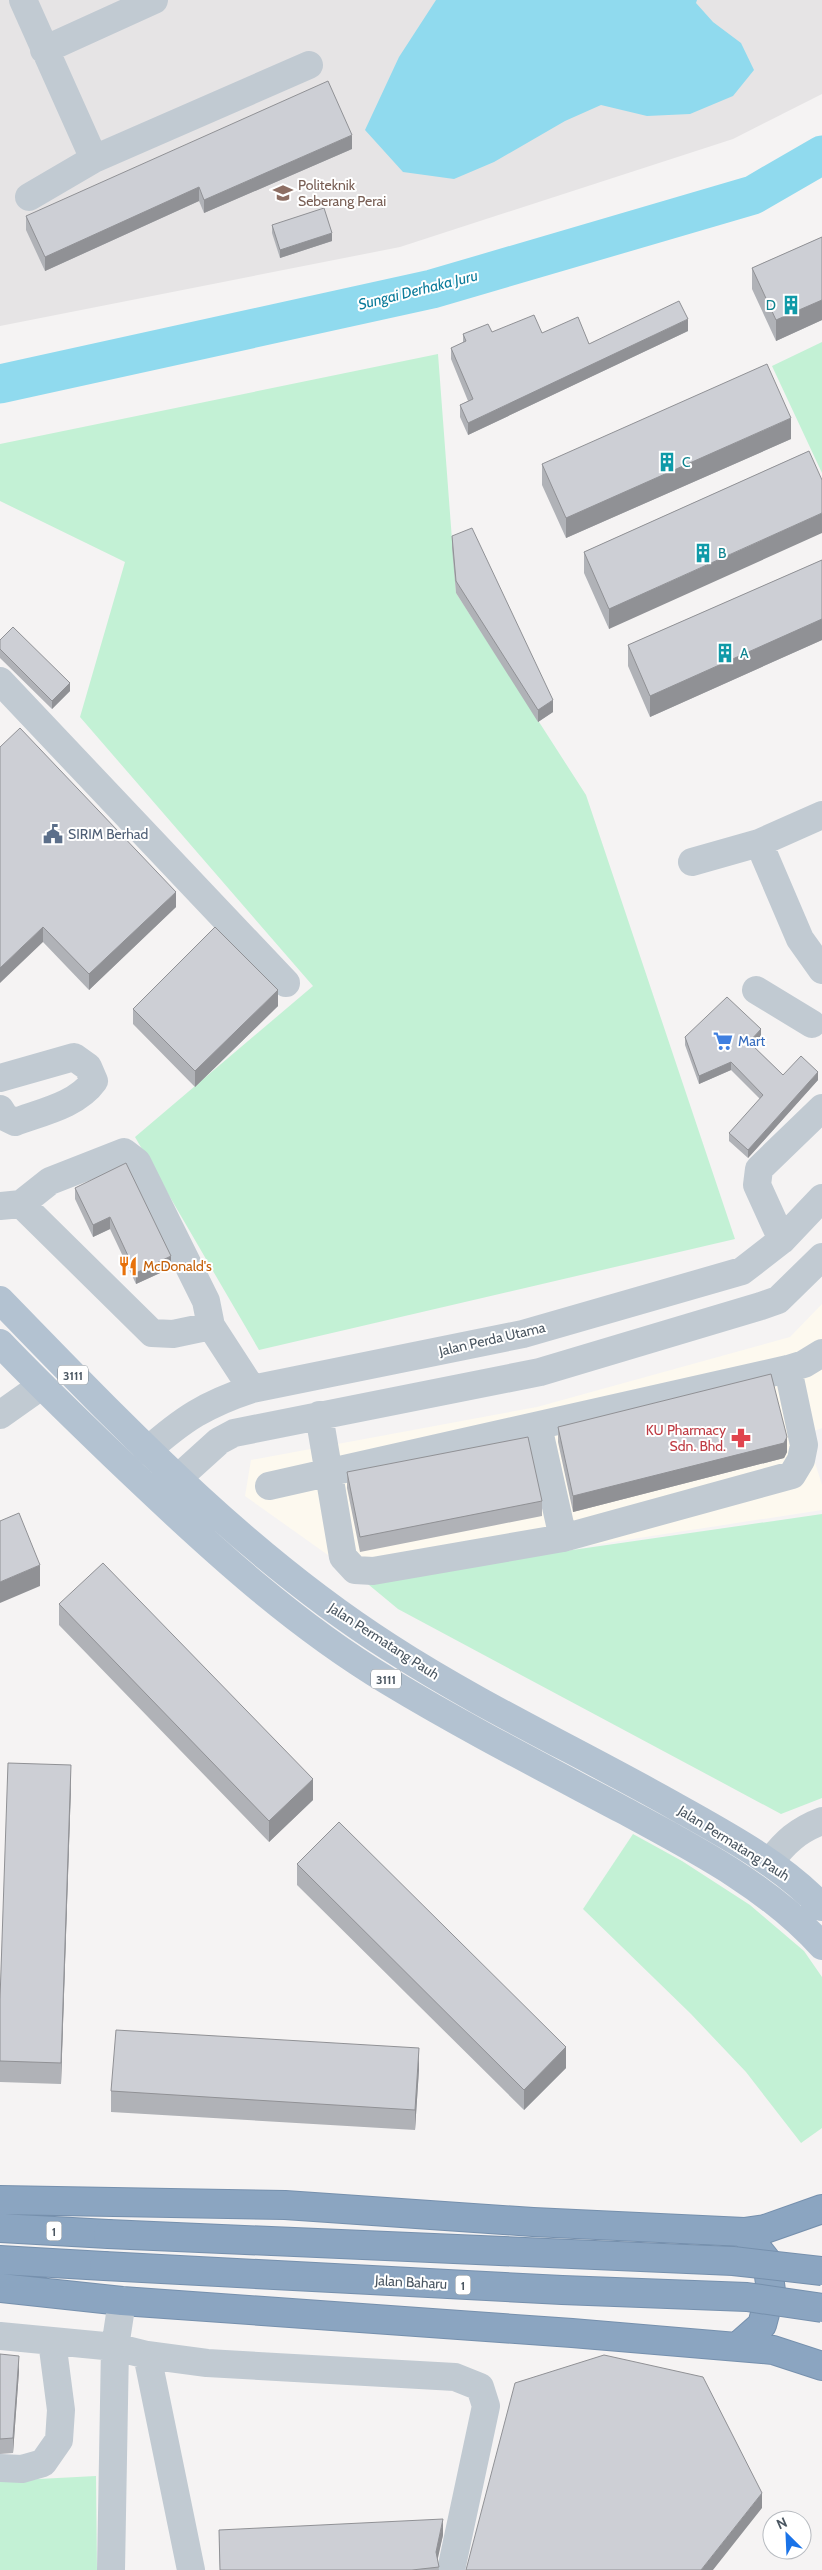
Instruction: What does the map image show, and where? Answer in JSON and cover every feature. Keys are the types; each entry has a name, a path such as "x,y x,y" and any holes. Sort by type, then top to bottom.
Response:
{"highway":[{"path":"781,2224 811,2207 822,2198"},
{"path":"0,2200 285,2205 534,2222 744,2232 781,2224 822,2209"},
{"name":"1","path":"0,2228 733,2261 822,2271"},
{"path":"737,2347 762,2325 770,2291 768,2261 744,2232"},
{"name":"Jalan Baharu","path":"0,2260 562,2290 747,2297 822,2308"},
{"path":"0,2288 122,2301 773,2350 822,2366"}],"main road":[{"name":"Jalan Permatang Pauh","path":"0,1300 147,1451 177,1479 305,1588 390,1648 487,1704 710,1826 770,1862 792,1878 822,1907"},
{"name":"Jalan Permatang Pauh","path":"0,1343 41,1386 182,1520 283,1609 388,1681 666,1833 746,1881 797,1922 822,1946"}],"street":[{"path":"22,0 94,159"},
{"path":"44,50 154,0"},
{"path":"29,197 94,159 309,64"},
{"path":"0,681 286,983"},
{"path":"692,862 759,843 822,815"},
{"path":"759,843 800,939 821,969"},
{"path":"756,990 819,1023"},
{"path":"0,1078 74,1057 88,1067 94,1081 86,1092 70,1101 15,1122 5,1117 0,1109"},
{"path":"782,1240 757,1185 759,1169 822,1108"},
{"path":"211,1326 173,1334 152,1333 10,1205 50,1181 124,1152 137,1162 142,1171 206,1301 211,1326 252,1389"},
{"name":"Jalan Perda Utama","path":"147,1451 194,1412 222,1399 252,1389 523,1334 742,1271 782,1240 822,1198"},
{"path":"177,1479 219,1441 234,1433 540,1372 761,1306 778,1300 822,1257"},
{"path":"269,1486 788,1369 804,1364 822,1352"},
{"path":"319,1415 343,1557 355,1570 373,1572 563,1538 792,1475 801,1460 804,1445 788,1369"},
{"path":"0,1415 41,1386"},
{"path":"538,1426 563,1538"},
{"path":"770,1862 786,1840 799,1831 822,1821"},
{"path":"111,2570 115,2347 122,2301"},
{"path":"0,2336 115,2347 147,2355 207,2362 455,2377 480,2387 486,2406 451,2570"},
{"path":"0,2468 22,2469 43,2463 59,2440 61,2410 52,2342"},
{"path":"147,2355 192,2570"}],"shaded area":[{"name":"Politeknik Seberang Perai","path":"0,0 822,0 822,94 733,139 400,247 0,326"},
{"path":"822,1304 822,1428 806,1434 822,1485 822,1510 363,1580 245,1496 251,1460 537,1407 790,1337"}],"green space":[{"path":"822,342 822,473 772,366"},
{"path":"438,354 456,593 586,795 735,1239 259,1350 135,1137 313,986 80,717 125,562 0,501 0,444"},
{"path":"822,1514 822,1798 781,1814 398,1609 363,1580"},
{"path":"633,1834 682,1861 750,1905 804,1951 822,1977 822,2128 801,2143 746,2072 691,2014 583,1909"},
{"path":"96,2476 97,2570 0,2570 0,2481"}],"water":[{"path":"436,0 697,0 696,3 713,22 741,43 754,70 733,96 690,114 647,116 601,105 565,121 494,162 454,179 403,172 365,130 399,57"}],"building":[{"path":"328,81 352,135 204,200 199,187 45,257 26,216"},
{"path":"324,208 332,233 280,250 272,225"},
{"name":"D","path":"822,237 822,300 776,320 752,268"},
{"path":"679,301 688,319 468,423 460,405 473,399 451,348 466,341 463,334 488,324 492,332 534,315 542,333 578,317 589,344"},
{"name":"C","path":"767,364 791,418 566,518 542,464"},
{"name":"B","path":"809,451 822,480 822,513 609,609 584,552"},
{"path":"472,528 553,700 538,710 456,581 452,536"},
{"name":"A","path":"822,560 822,619 650,696 628,645"},
{"path":"13,627 70,683 52,701 0,649 0,640"},
{"name":"SIRIM Berhad","path":"20,728 176,892 89,974 43,927 0,968 0,747"},
{"path":"215,927 278,990 195,1071 133,1009"},
{"path":"727,997 761,1029 749,1042 783,1075 801,1056 818,1072 748,1150 729,1133 763,1095 731,1062 699,1076 685,1037"},
{"path":"126,1163 171,1256 136,1273 110,1217 93,1225 75,1188"},
{"path":"771,1374 787,1437 784,1443 573,1496 558,1427"},
{"path":"528,1437 542,1501 360,1537 347,1472"},
{"path":"19,1513 40,1565 0,1582 0,1521"},
{"path":"103,1563 313,1779 269,1821 59,1604"},
{"path":"8,1763 71,1765 61,2063 0,2061 0,1999"},
{"path":"339,1822 566,2047 524,2090 297,1864"},
{"path":"116,2030 419,2048 415,2110 111,2091"},
{"path":"0,2354 19,2356 13,2438 0,2439"},
{"path":"604,2355 703,2377 762,2493 701,2570 466,2570 515,2383"},
{"path":"443,2519 436,2552 439,2567 412,2570 220,2570 219,2530"}],"waterway":[{"name":"Sungai Derhaka Juru","path":"0,384 432,289 753,195 822,155"}],"place":[{"name":"Politeknik Seberang Perai","path":"283,193"},
{"name":"D","path":"791,305"},
{"name":"C","path":"667,462"},
{"name":"B","path":"703,553"},
{"name":"A","path":"725,653"},
{"name":"SIRIM Berhad","path":"53,834"},
{"name":"Mart","path":"723,1041"},
{"name":"McDonald's","path":"128,1266"},
{"name":"KU Pharmacy Sdn. Bhd.","path":"741,1438"}]}
